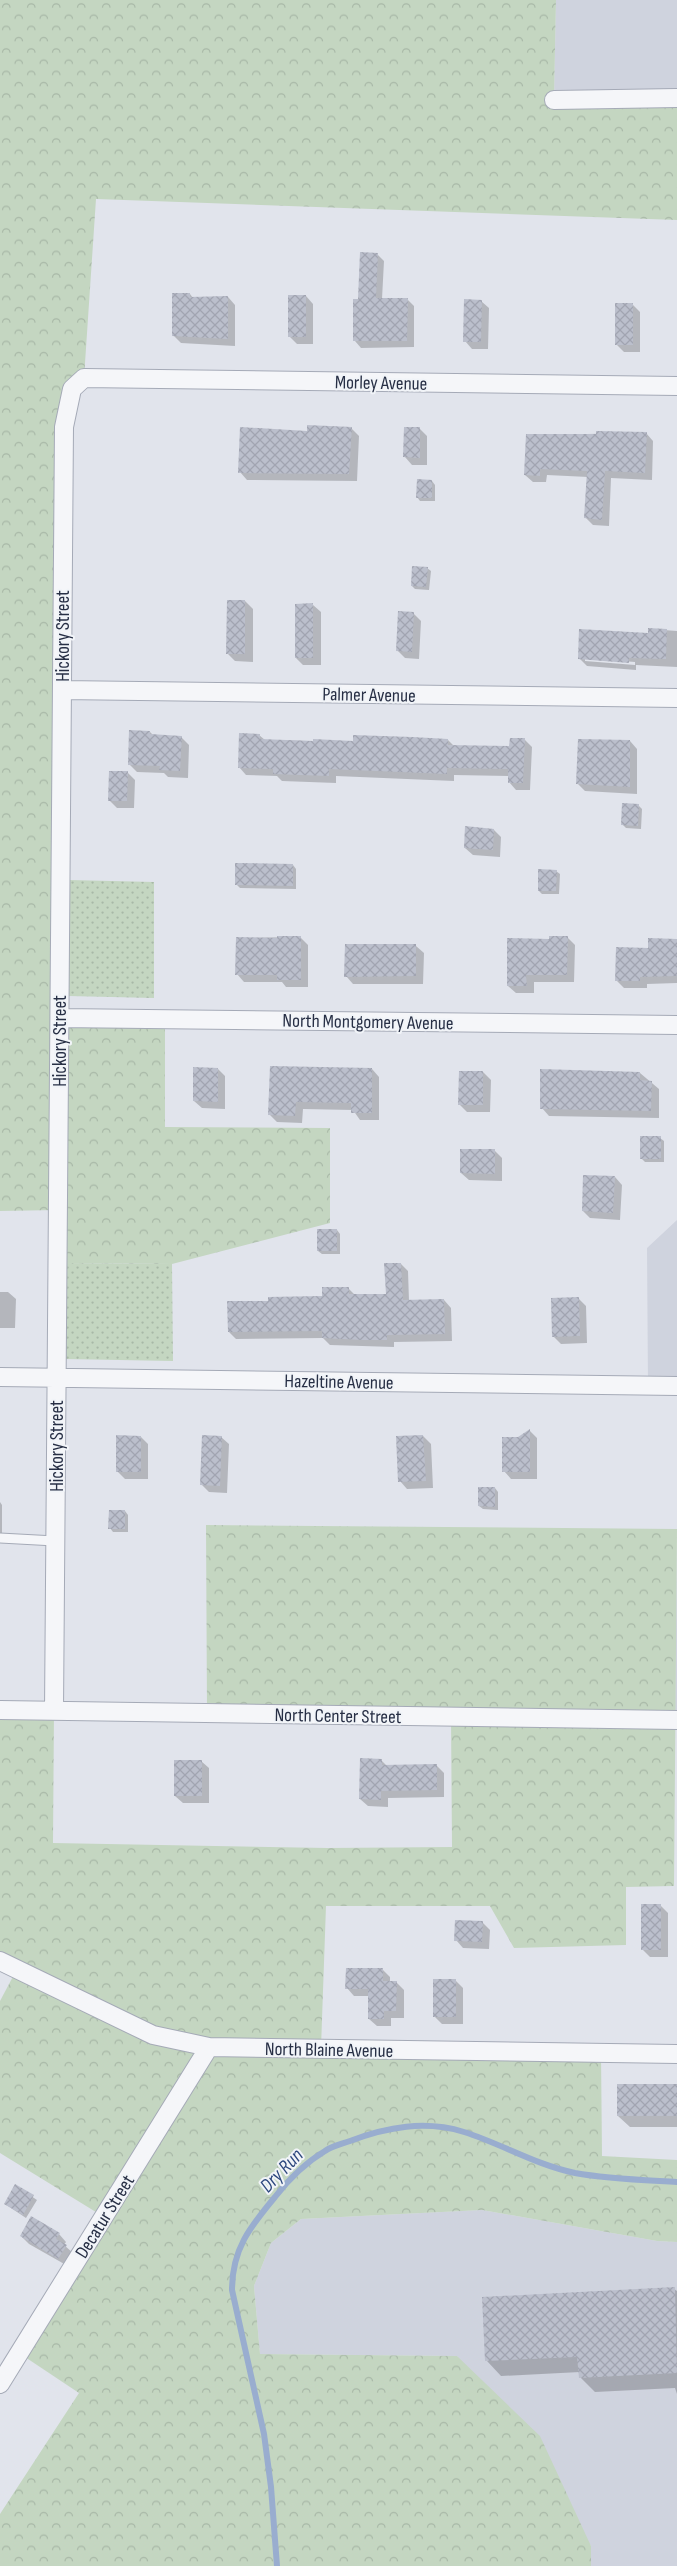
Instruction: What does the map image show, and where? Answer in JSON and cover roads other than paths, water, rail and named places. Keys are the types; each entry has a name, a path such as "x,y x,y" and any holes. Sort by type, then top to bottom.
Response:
{"street":[{"path":"554,100 677,98"},
{"name":"Morley Avenue","path":"84,378 677,386"},
{"name":"Hickory Street","path":"54,1711 64,427 72,389 84,378"},
{"name":"Palmer Avenue","path":"62,690 677,698"},
{"name":"North Montgomery Avenue","path":"60,1018 677,1025"},
{"name":"Hazeltine Avenue","path":"0,1377 677,1386"},
{"name":"North Center Street","path":"0,1710 677,1720"},
{"name":"North Blaine Avenue","path":"0,1961 153,2035 209,2047 677,2054"},
{"name":"Decatur Street","path":"0,2384 209,2047"}],"lane":[{"path":"0,1538 56,1540"}],"waterway":[{"name":"Dry Run","path":"277,2566 271,2487 264,2434 232,2290 235,2262 244,2239 266,2208 298,2172 334,2146 392,2129 435,2126 464,2132 533,2160 575,2173 613,2178 677,2182"}]}
